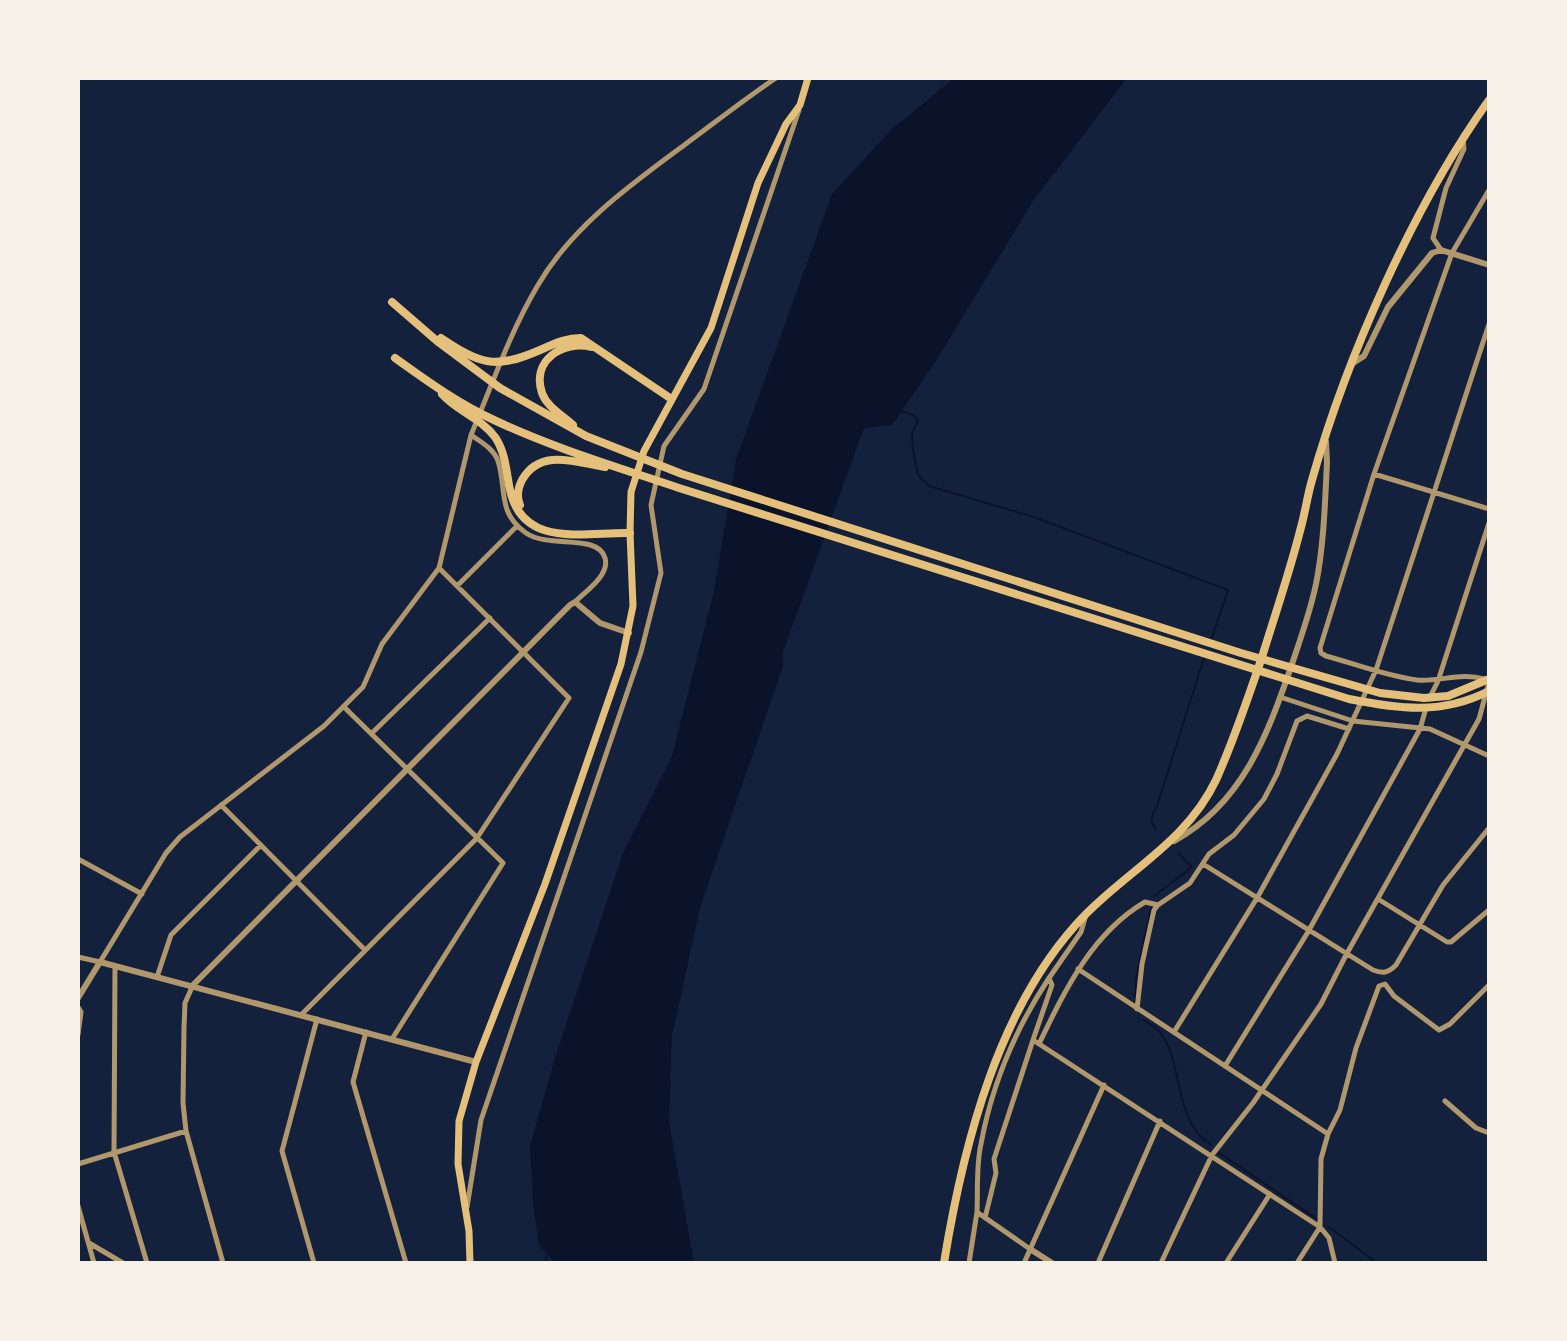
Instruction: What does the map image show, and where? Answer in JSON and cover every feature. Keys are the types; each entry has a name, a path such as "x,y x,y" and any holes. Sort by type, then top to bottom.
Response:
{"main road":[{"path":"470,1263 458,1164 459,1121 476,1062 545,884 621,664 633,606 631,492 644,451 670,398 711,328 758,183 786,124 800,105 808,78"},
{"path":"944,1263 959,1186 989,1079 1004,1039 1042,966 1087,913 1173,841 1214,784 1230,747 1288,578 1325,439 1350,365 1393,269 1463,137 1489,100"},
{"path":"392,302 482,375 535,410 586,436 682,474 1241,653 1355,686 1399,697 1424,698 1448,696 1489,681"},
{"path":"403,312 470,357 488,363 508,362 579,344 599,349 670,398"},
{"path":"547,352 540,382 542,394 550,406 586,436"},
{"path":"395,358 466,409 494,437 501,449 518,514 536,528 553,534 630,533"},
{"path":"466,409 629,471 1349,699 1426,710 1450,706 1489,691"},
{"path":"528,521 517,499 519,485 532,466 552,458 629,471"}],"street":[{"path":"78,998 166,853 180,837 324,726 363,687 382,644 439,568 471,435 506,349 538,285 557,257 579,232 632,184 776,78"},
{"path":"466,1218 481,1120 641,652 661,573 651,505 664,446 704,389 800,105"},
{"path":"1441,250 1433,238 1446,188 1464,149 1463,137"},
{"path":"1161,1263 1212,1155 1262,1091 1321,1004 1479,719 1489,681 1466,675 1438,681 1409,679 1326,656 1320,648 1374,474 1452,253 1489,190"},
{"path":"1350,365 1364,356 1388,307 1432,253 1441,250 1489,265"},
{"path":"1174,1032 1257,898 1349,729 1376,670 1489,324"},
{"path":"223,1263 186,1131 183,1103 185,1003 193,985 604,572 604,553 596,545 538,540 517,526 504,505 498,459 471,435"},
{"path":"1173,841 1214,813 1242,780 1256,757 1280,697 1316,584 1327,462 1325,439"},
{"path":"1374,474 1489,509"},
{"path":"1225,1066 1308,932 1420,729 1489,523"},
{"path":"457,586 517,526"},
{"path":"301,1015 477,838 569,698 439,568"},
{"path":"575,602 600,623 629,633"},
{"path":"372,733 490,618"},
{"path":"1280,697 1353,721 1430,729 1489,756"},
{"path":"344,707 503,863 392,1039"},
{"path":"1137,1009 1142,964 1158,905 1190,883 1209,854 1234,835 1264,799 1297,721 1307,716 1349,729"},
{"path":"221,805 365,950"},
{"path":"1203,864 1308,932 1382,973 1390,971 1443,885 1489,828"},
{"path":"157,977 171,935 261,845"},
{"path":"78,859 142,894"},
{"path":"1378,899 1447,942 1451,942 1489,910"},
{"path":"1036,1042 1078,969 1103,938 1145,902 1158,905"},
{"path":"969,1263 977,1212 980,1146 996,1085 1016,1034 1081,932 1087,913"},
{"path":"78,957 476,1062"},
{"path":"115,966 114,1152 147,1263"},
{"path":"1078,969 1328,1134"},
{"path":"985,1218 996,1173 994,1159 1036,1042 1052,985 1049,978"},
{"path":"1297,1263 1320,1227 1321,1159 1328,1134 1340,1110 1356,1048 1379,986 1385,984 1394,996 1439,1030 1450,1024 1489,985"},
{"path":"78,1007 81,1012 78,1035"},
{"path":"314,1263 282,1151 317,1019"},
{"path":"366,1032 353,1082 406,1263"},
{"path":"1036,1042 1320,1227 1329,1238 1335,1263"},
{"path":"1024,1263 1104,1085"},
{"path":"1445,1101 1476,1128 1489,1133"},
{"path":"1098,1263 1160,1121"},
{"path":"78,1164 186,1131"},
{"path":"1226,1263 1270,1194"},
{"path":"78,1206 94,1263"},
{"path":"977,1212 1052,1263"},
{"path":"88,1242 123,1263"}],"water":[{"path":"954,78 1127,78 1033,201 936,361 892,425 864,428 783,652 783,666 700,908 672,1036 669,1121 694,1263 555,1263 539,1245 530,1146 555,1058 623,853 672,756 714,591 736,459 832,194 891,130"}],"waterway":[{"path":"902,411 915,416 918,421 912,433 913,450 918,475 929,486 1034,517 1228,590 1211,640"},
{"path":"1156,830 1152,815 1204,658"},
{"path":"1154,896 1192,867 1178,853"},
{"path":"1135,1003 1136,978 1151,909"},
{"path":"1144,1020 1163,1036 1191,1123 1211,1145"},
{"path":"1219,1153 1317,1219"},
{"path":"1329,1227 1377,1263"},
{"path":"545,1263 547,1252"}]}
